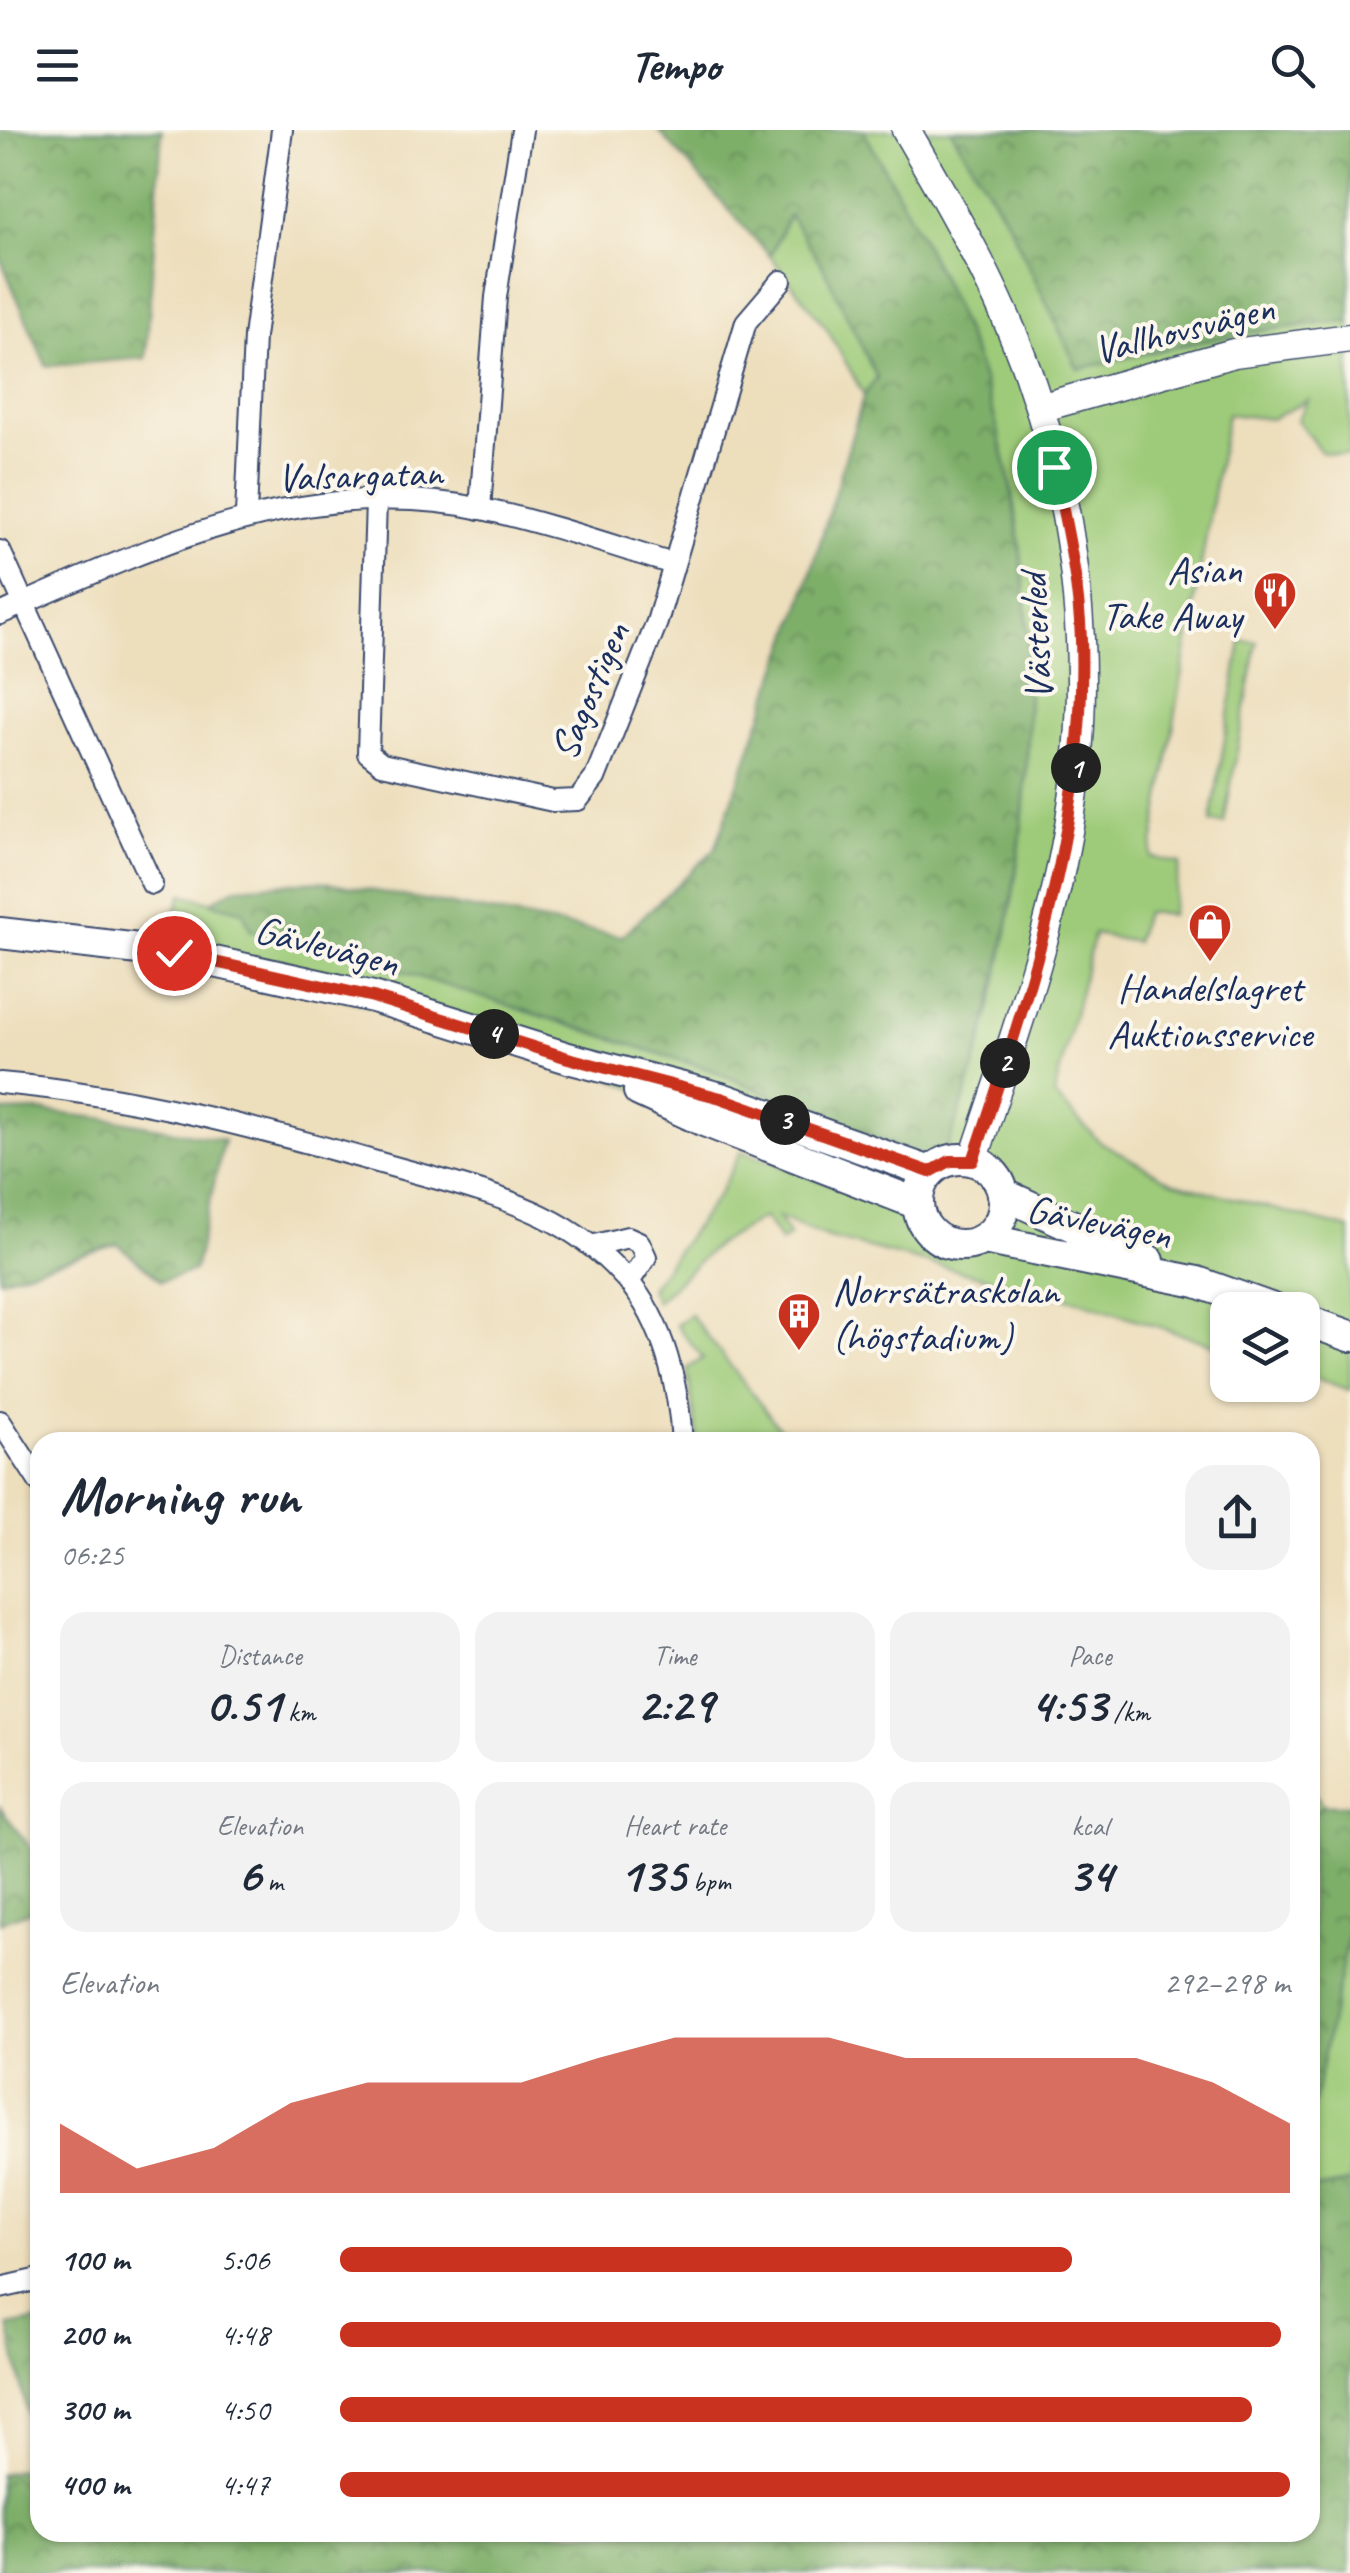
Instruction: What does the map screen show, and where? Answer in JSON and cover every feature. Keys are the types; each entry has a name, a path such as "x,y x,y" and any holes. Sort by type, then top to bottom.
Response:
{"main road":[{"name":"Gävlevägen","path":"0,933 101,942 239,964 409,1007 568,1058 721,1098 930,1172"},
{"name":"Gävlevägen","path":"568,1058 704,1121 918,1204 921,1219 940,1240 968,1245 984,1239 1000,1219 1003,1194 993,1174 973,1161"},
{"path":"918,1204 930,1172 950,1161 973,1161"},
{"name":"Gävlevägen","path":"1003,1194 1226,1292"},
{"name":"Gävlevägen","path":"984,1239 1198,1282"},
{"path":"1320,1325 1350,1336"}],"street":[{"path":"246,515 254,337 282,130"},
{"path":"480,508 496,297 522,130"},
{"name":"Västerled","path":"906,130 1001,307 1040,408 1076,577 1081,640 1078,745 1070,818 1044,937 973,1161"},
{"name":"Sagostigen","path":"376,501 368,753 382,764 552,801 578,800 594,778 657,622 746,322 781,281"},
{"name":"Vallhovsvägen","path":"1040,408 1234,354 1297,342 1350,338"},
{"name":"Valsargatan","path":"0,614 167,542 246,515 376,501 480,508 673,564"},
{"path":"0,551 152,884"},
{"path":"0,1083 136,1100 254,1127 508,1202 546,1217 591,1246 629,1282 652,1322 676,1388 681,1432"},
{"path":"591,1246 628,1237 639,1242 646,1257 644,1267 629,1282"},
{"path":"0,1421 30,1468"},
{"path":"0,2288 30,2281"}],"green space":[{"path":"0,130 162,130 146,358 46,366 0,258"},
{"path":"658,130 863,130 945,286 984,383 1008,475 1023,573 1029,674 1026,777 1015,880 997,980 972,1076 940,1165 711,1070 319,945 251,931 243,911 210,902 237,887 320,881 622,936 715,849 803,599 864,395 877,378 823,267 789,215 770,256"},
{"path":"863,130 951,130 1008,222 1078,369 1247,333 1350,322 1350,456 1321,452 1297,420 1308,400 1271,419 1227,414 1151,857 1180,864 1171,915 1145,912 1135,942 1094,934 1054,1095 1099,1141 1172,1182 1350,1229 1350,1390 1320,1380 1320,1292 1210,1292 1210,1343 1076,1300 828,1238 778,1217 789,1236 781,1242 765,1218 759,1220 716,1245 656,1302 650,1288 719,1194 741,1151 866,1197 568,1058 174,953 171,923 182,894 243,911 251,931 319,945 711,1070 940,1165 972,1076 997,980 1015,880 1026,777 1029,673 1023,572 1008,474 972,350 913,222","holes":["961,1159 986,1170 999,1188 1004,1207 988,1236 968,1247 948,1243 931,1228 920,1209 919,1187 932,1169"]},
{"path":"951,130 1350,130 1350,322 1247,333 1078,369 1008,222"},
{"path":"789,214 859,335 877,379 864,395 827,329 770,256"},
{"path":"1241,641 1257,642 1224,823 1211,822"},
{"path":"39,1111 116,1120 224,1140 194,1271 161,1281 118,1244 0,1279 0,1112"},
{"path":"690,1314 782,1432 696,1432 687,1369 703,1358 676,1325"},
{"path":"1320,1801 1323,1805 1350,1805 1350,2182 1320,2187"},
{"path":"1350,1805 1350,1928 1320,2073 1320,1807"},
{"path":"0,1807 30,1848 30,1911 0,1923"},
{"path":"1350,2182 1350,2573 0,2573 0,2474 30,2468 30,2542 1320,2542 1320,2187"},
{"path":"30,2322 30,2431 9,2326"}],"place":[{"name":"Asian Take Away","path":"1275,631"},
{"name":"Handelslagret Auktionsservice","path":"1210,963"},
{"name":"Norrsätraskolan (högstadium)","path":"799,1352"}],"route":[{"path":"174,953 239,964 373,997 568,1058 721,1098 930,1172 950,1161 973,1161 1044,937 1070,818 1078,745 1081,640 1074,562 1054,467"}]}
